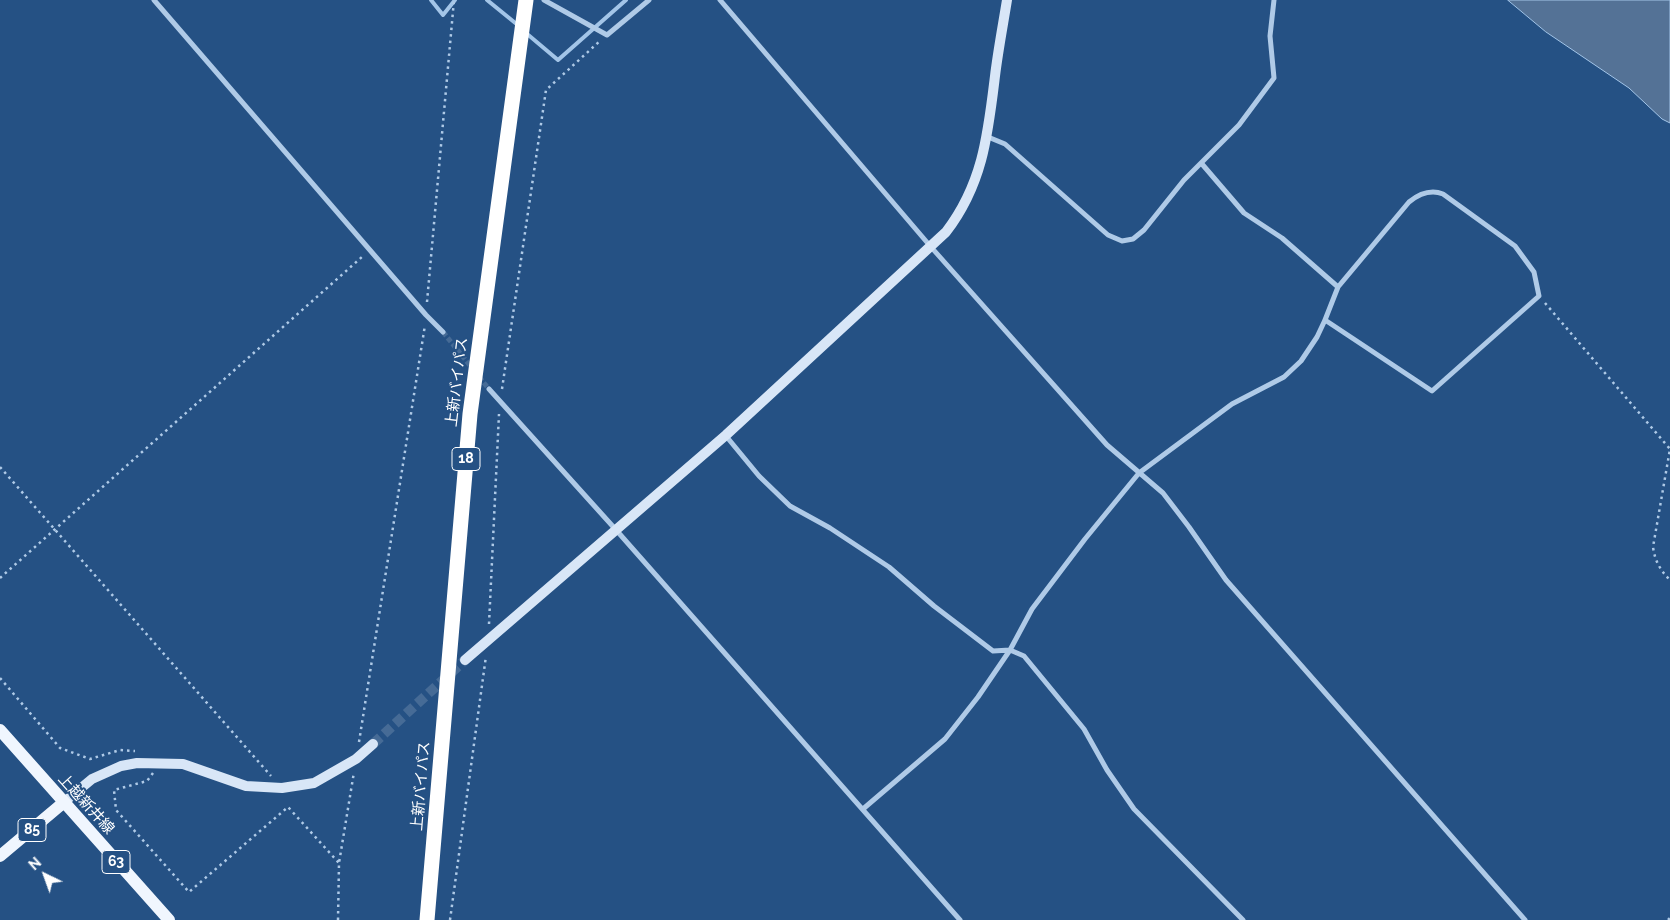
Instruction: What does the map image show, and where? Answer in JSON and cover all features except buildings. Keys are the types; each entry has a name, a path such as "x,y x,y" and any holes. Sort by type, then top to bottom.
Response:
{"highway":[{"name":"上新バイパス","path":"427,920 470,414 526,0"}],"main road":[{"name":"上越新井線","path":"0,730 169,920"},
{"name":"85","path":"0,856 64,803"}],"street":[{"path":"154,0 426,315 443,332"},
{"path":"544,0 607,35 650,0"},
{"path":"720,0 931,247 1107,445 1163,493 1226,580 1525,920"},
{"path":"465,660 726,436 946,232 958,217 980,170 988,137 1007,0"},
{"path":"988,137 1005,144 1108,235 1122,241 1133,239 1144,230 1184,180 1239,125 1274,78 1270,36 1274,0"},
{"path":"1202,164 1244,212 1282,238 1338,287"},
{"path":"863,809 945,739 978,698 1010,650 1032,609 1085,539 1139,473 1232,404 1284,376 1301,361 1325,320 1338,287 1409,202 1426,192 1436,191 1450,198 1515,246 1534,272 1539,296 1432,391 1325,320"},
{"path":"489,389 617,531 960,920"},
{"path":"726,436 759,476 790,506 830,528 889,567 934,606 993,650 1010,650 1024,656 1084,729 1107,770 1134,809 1243,920"},
{"path":"64,803 92,779 121,766 137,763 183,764 246,786 282,788 314,783 333,774 356,759 373,744"}],"path":[{"path":"338,920 340,863 426,315 454,0"},
{"path":"450,920 488,640 500,402 546,90 607,35"},
{"path":"0,578 370,250"},
{"path":"1539,296 1670,449 1653,547 1654,558 1670,580"},
{"path":"0,467 282,788"},
{"path":"0,678 60,748 90,759 120,750 139,751"},
{"path":"157,762 152,776 147,781 114,790 116,810 189,892 288,807 340,863"}],"water":[{"path":"1508,0 1670,0 1670,123 1662,119 1629,88 1546,32"}],"waterway":[{"path":"431,0 443,15 455,0"},
{"path":"487,0 519,26"},
{"path":"526,33 558,60 626,0"}],"tunnel":[{"path":"443,332 472,368"},
{"path":"479,377 489,389"},
{"path":"373,744 465,660"}]}
